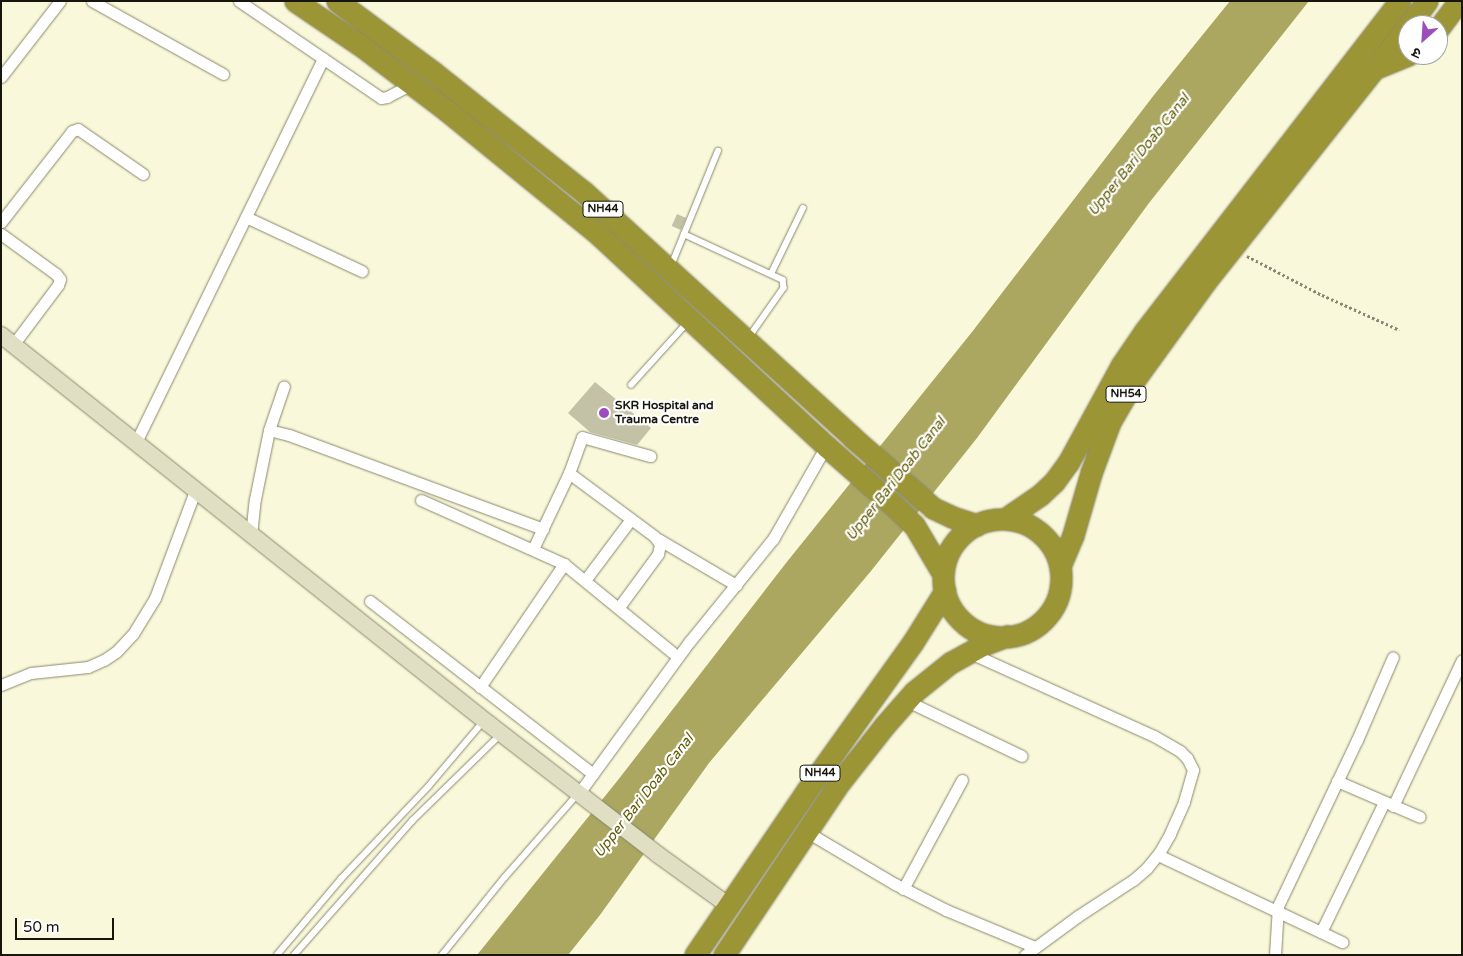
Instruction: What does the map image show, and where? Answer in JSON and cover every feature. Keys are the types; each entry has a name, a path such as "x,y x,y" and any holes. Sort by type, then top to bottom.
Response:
{"highway":[{"name":"NH44","path":"295,1 411,84 574,212 914,525 944,582 957,616 968,626 993,636 1008,636 1024,633 1038,625 1050,613 1057,599 1061,583 1060,566 1056,554 1041,533 1018,521 992,520 977,525 964,533 946,559 944,582 913,642 694,955"},
{"name":"NH44","path":"336,1 433,72 555,168 670,268 852,437 933,508 952,518 977,525"},
{"name":"NH54","path":"1005,519 1040,495 1054,482 1068,463 1120,366 1144,332 1400,1"},
{"name":"NH54","path":"1416,15 1427,1"},
{"path":"1448,15 1459,1"},
{"name":"NH54","path":"1060,566 1073,535 1091,473 1110,422 1122,401 1184,310 1398,38"},
{"path":"1374,70 1398,59"},
{"name":"NH44","path":"730,952 845,775 884,726 935,674 968,652 1008,636"}],"street":[{"path":"1,78 60,1"},
{"path":"92,1 223,74"},
{"path":"239,1 381,98 386,98 411,84"},
{"path":"136,442 323,58"},
{"path":"1,222 72,131 78,129 143,174"},
{"path":"246,217 362,272"},
{"path":"1,234 56,274 60,279 58,285 7,340 484,720 657,854 729,906"},
{"path":"251,536 255,499 269,430 284,386"},
{"path":"269,430 289,435 542,529"},
{"path":"533,548 569,474 582,437 650,456"},
{"path":"585,798 592,774 678,657 782,525 831,450"},
{"path":"569,474 658,539 736,585"},
{"path":"1,684 31,673 88,666 104,660 116,652 133,634 155,598 196,491"},
{"path":"421,500 533,548 564,564 586,579 678,657"},
{"path":"586,579 632,519"},
{"path":"619,607 658,554 660,544 658,539"},
{"path":"480,687 564,564"},
{"path":"370,601 592,774"},
{"path":"968,652 1154,736 1187,758 1193,770 1193,777 1174,826 1158,855 1133,880 1078,916 1025,955"},
{"path":"1275,955 1276,911 1338,781 1393,657"},
{"path":"1321,932 1462,660"},
{"path":"907,701 1022,756"},
{"path":"903,889 962,780"},
{"path":"1338,781 1420,817"},
{"path":"807,832 903,889 1035,948"},
{"path":"1158,855 1342,942"}],"lane":[{"path":"670,268 718,151"},
{"path":"771,274 803,208"},
{"path":"684,234 783,280 784,288 748,340"},
{"path":"631,385 690,319"},
{"path":"277,955 362,857 428,787 484,720"},
{"path":"294,955 412,821 502,734"},
{"path":"442,955 505,877 585,798"},
{"path":"362,857 372,865"}],"path":[{"path":"1234,248 1299,284 1400,330"}],"water":[{"name":"Upper Bari Doab Canal","path":"1230,1 1309,1 1149,203 977,438 871,571 709,763 600,915 568,955 477,955 618,780 786,563 972,332 1154,95"}],"building":[{"path":"677,214 686,218 681,230 672,226"},
{"path":"595,382 651,428 637,445 590,432 568,413"}],"place":[{"name":"SKR Hospital and Trauma Centre","path":"604,413"}]}
